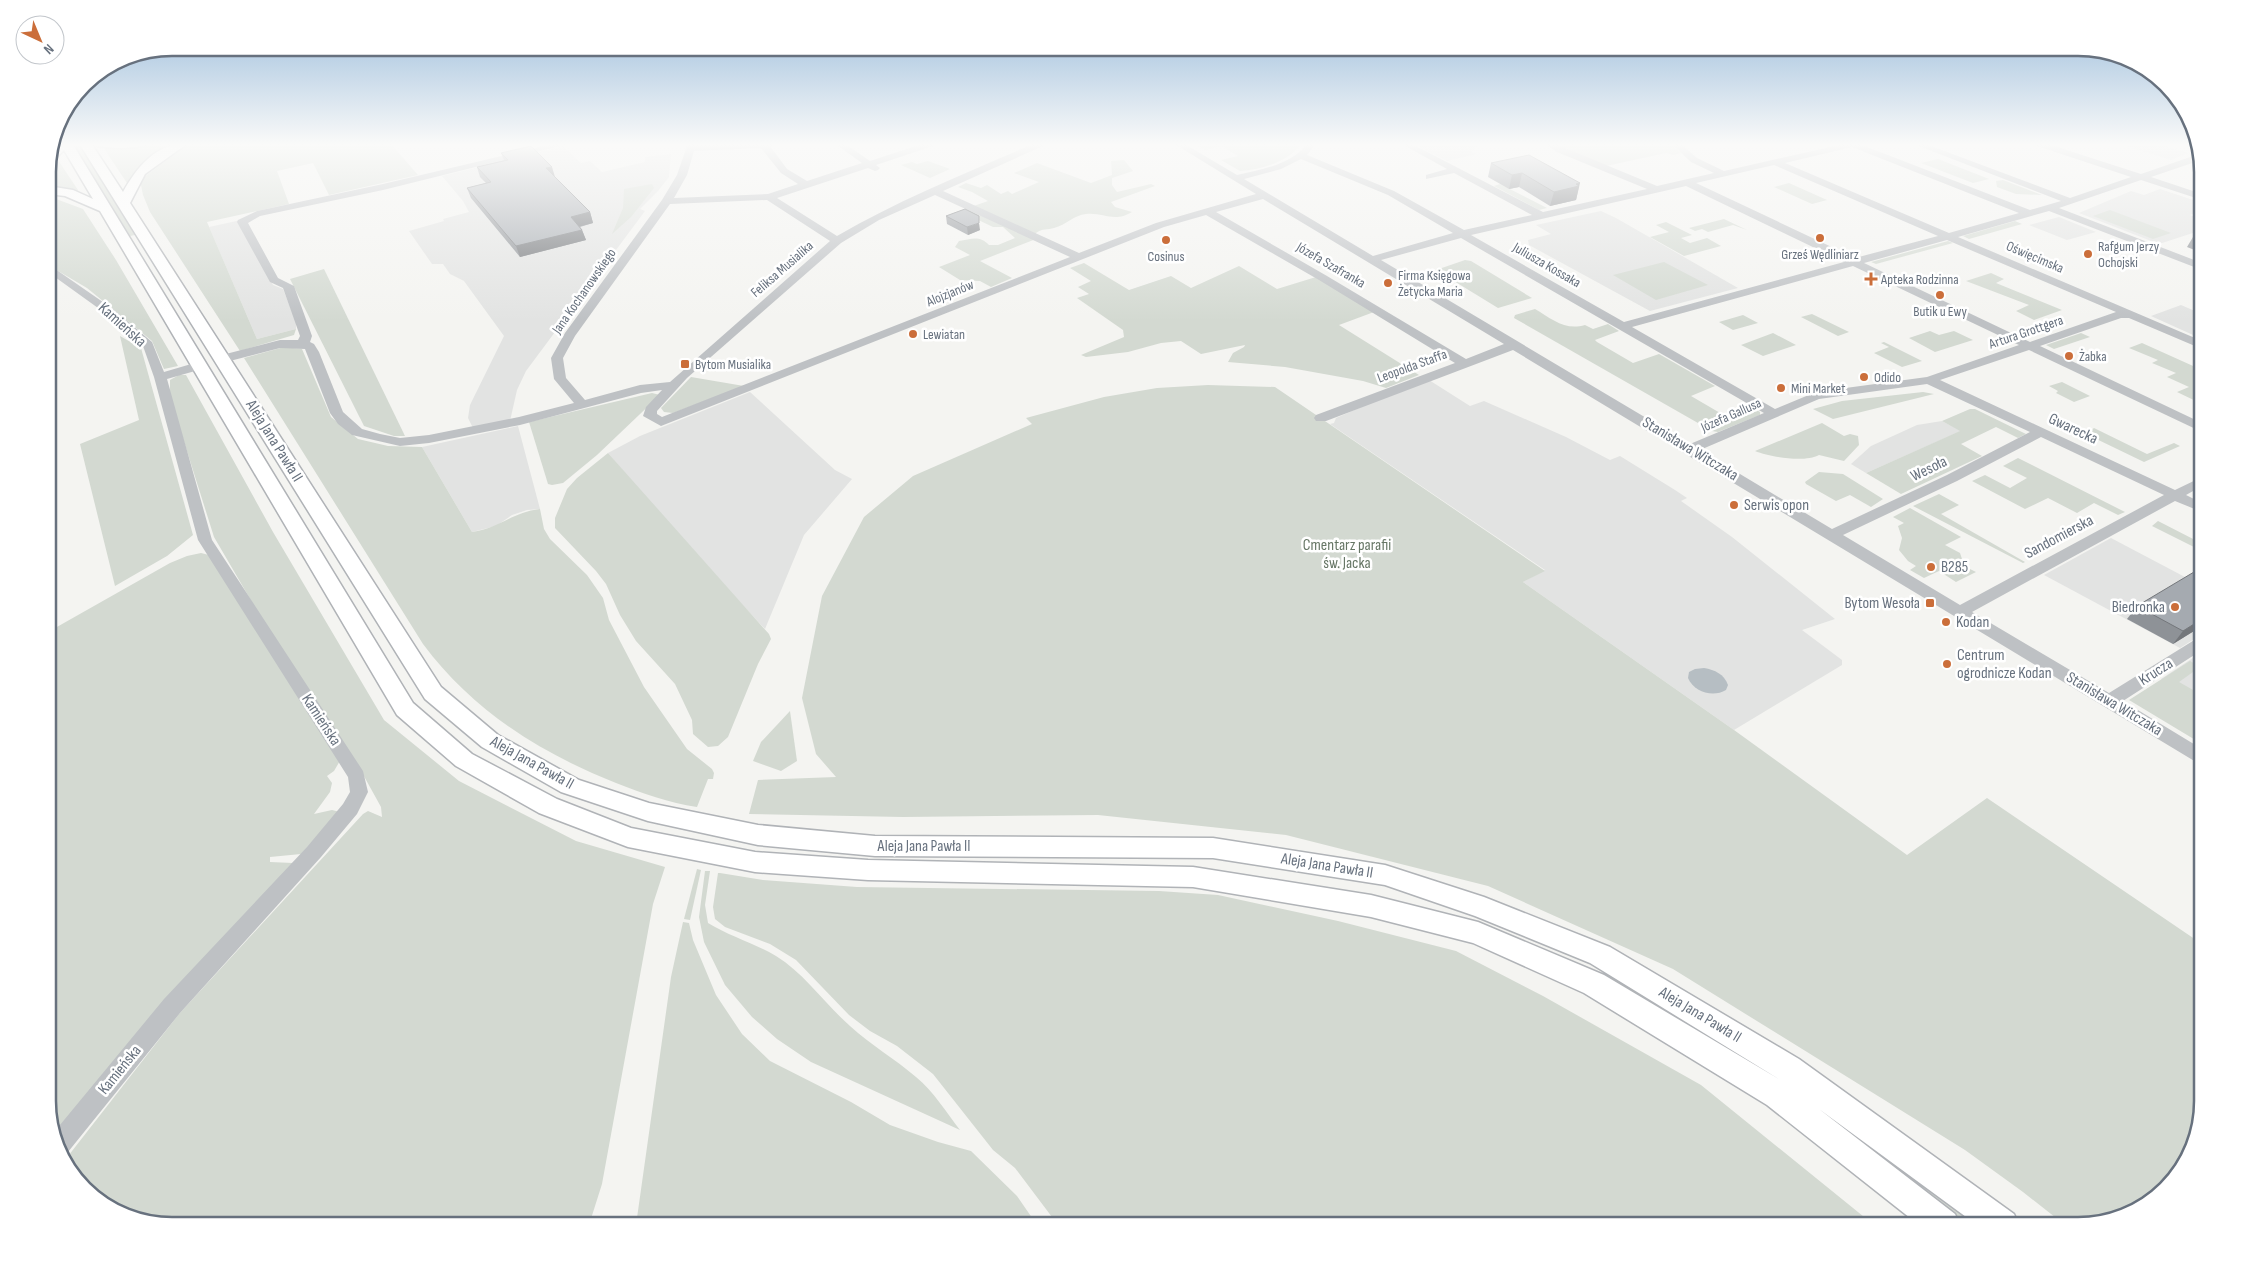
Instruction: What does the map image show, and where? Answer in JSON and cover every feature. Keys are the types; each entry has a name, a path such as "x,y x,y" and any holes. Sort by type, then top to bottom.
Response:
{"main road":[{"path":"91,202 104,208"},
{"name":"Aleja Jana Pawła II","path":"101,202 404,709 464,760 548,806 628,837 755,862 868,870 1193,877 1371,906 1478,933 1594,984 1778,1095 1933,1217"},
{"name":"Aleja Jana Pawła II","path":"123,204 433,694 490,741 570,786 648,812 758,835 875,846 1213,848 1385,875 1484,908 1600,955 1790,1069 1991,1217"}],"street":[{"path":"303,344 306,336 288,286 274,280 242,222 257,214 311,202"},
{"name":"Jana Kochanowskiego","path":"583,405 560,379 557,358 568,336 665,202"},
{"path":"777,202 837,241"},
{"name":"Feliksa Musialika","path":"650,416 651,410 673,385 837,241 874,218 909,202"},
{"path":"959,202 1075,255"},
{"name":"Alojzjanów","path":"650,416 661,422 1160,225 1238,202"},
{"name":"Stanisława Witczaka","path":"1278,202 2194,752"},
{"name":"Juliusza Kossaka","path":"1406,202 1773,414"},
{"path":"1515,202 1540,216"},
{"path":"1374,259 1462,234 1598,202"},
{"path":"1729,202 2194,424"},
{"name":"Oświęcimska","path":"1870,202 2194,341"},
{"path":"2001,202 2030,214"},
{"path":"1623,326 2066,202"},
{"path":"2050,208 2194,264"},
{"name":"Józefa Szafranka","path":"1206,211 1323,278 1464,363"},
{"name":"Kamieńska","path":"56,273 109,311 148,345 160,377 205,540 357,776 359,792 350,809 314,852 172,1006 63,1140"},
{"name":"Artura Grottgera","path":"1930,380 2120,315 2132,314"},
{"path":"222,359 280,344 303,344 310,347 337,414 357,432 400,442 429,439 520,421 640,389 666,384 673,385"},
{"name":"Leopolda Staffa","path":"1321,418 1514,345"},
{"path":"160,377 198,366"},
{"name":"Józefa Gallusa","path":"1690,449 1816,396 1930,380"},
{"name":"Gwarecka","path":"1930,380 2194,504"},
{"name":"Wesoła","path":"1833,534 1952,478 2039,433"},
{"name":"Sandomierska","path":"1961,611 2194,485"},
{"name":"Krucza","path":"2109,700 2118,697 2194,648"}],"shaded area":[{"path":"464,202 647,202 640,209 645,211 526,371 517,390 510,421 473,428 468,418 470,405 504,336 464,281 450,274 443,264 432,264 409,231 469,212"},
{"path":"2104,202 2194,202 2194,213 2190,215 2194,217 2194,233 2159,244 2079,213"},
{"path":"1601,211 1738,288 1650,311 1529,245 1528,240 1551,234 1536,225"},
{"path":"2059,217 2096,232 2067,240 2029,225"},
{"path":"241,220 273,285 283,289 296,322 296,329 257,339 209,227"},
{"path":"2181,305 2194,311 2194,335 2151,316"},
{"path":"1429,380 1470,406 1484,401 1566,437 1610,460 1620,456 1687,498 1681,501 1732,537 1835,619 1802,630 1842,660 1842,665 1734,730 1523,582 1545,570 1330,424 1334,423 1336,418 1405,388"},
{"path":"750,392 835,470 852,479 804,535 765,629 684,542 608,453 640,436"},
{"path":"1942,421 1961,431 1866,473 1851,464 1871,446 1917,425"},
{"path":"518,426 540,509 527,510 512,515 496,526 472,532 422,447"},
{"path":"2111,538 2194,582 2194,639 2180,648 2044,575"},
{"path":"2194,657 2194,698 2161,679"},
{"path":"1704,668 1722,675 1728,685 1726,690 1715,693 1704,692 1691,683 1688,678 1689,672"}],"green space":[{"path":"56,202 65,202 83,209 116,260 178,366 164,369 152,341 87,288 56,270"},
{"path":"109,202 115,202 135,235 130,236"},
{"path":"146,202 288,202 289,204 207,222 257,339 296,329 294,335 240,351 150,212"},
{"path":"623,202 643,202 631,217 612,234 623,208"},
{"path":"984,202 1111,202 1115,207 1132,212 1120,217 1092,214 1082,215 1058,227 1038,231 1036,239 980,261 1012,278 991,287 980,281 960,280 939,267 970,255 955,247 959,241 979,239 989,245 998,245 1015,238 1003,227 993,227 970,216 958,221 948,215"},
{"path":"1525,202 1536,202 1547,208 1539,210"},
{"path":"2110,210 2171,233 2153,239 2093,216"},
{"path":"1724,219 1747,230 1733,225 1708,232 1702,229 1695,231 1689,228"},
{"path":"2015,221 2022,224 1969,239 1963,236"},
{"path":"1666,222 1692,235 1681,238 1690,243 1707,238 1721,246 1684,256 1650,237 1669,232 1656,225"},
{"path":"1948,241 1953,243 1876,264 1871,262"},
{"path":"1465,260 1471,261 1532,298 1498,308 1436,270"},
{"path":"1664,262 1708,285 1656,300 1613,275"},
{"path":"1084,263 1129,290 1171,276 1191,288 1239,266 1277,289 1316,277 1374,312 1339,325 1419,375 1386,388 1363,381 1285,367 1228,362 1233,353 1245,345 1201,354 1181,341 1161,343 1128,352 1086,357 1081,355 1124,337 1123,330 1077,298 1089,294 1078,287 1091,281 1070,268"},
{"path":"324,269 405,436 394,436 364,426 290,279"},
{"path":"1991,273 2004,279 1996,283 2062,310 2034,320 2016,311 2029,305 1966,281"},
{"path":"1535,309 1565,325 1585,325 1593,329 1608,324 1619,331 1595,340 1597,342 1633,363 1659,354 1715,386 1691,396 1727,417 1752,407 1760,412 1760,415 1718,432 1712,431 1514,318 1515,315"},
{"path":"1812,314 1849,332 1838,336 1801,317"},
{"path":"1743,315 1758,323 1733,330 1719,322"},
{"path":"1930,331 1939,335 1954,331 1973,340 1935,352 1909,338"},
{"path":"1773,333 1796,345 1763,356 1741,345"},
{"path":"2081,333 2090,337 2054,349 2046,345"},
{"path":"120,336 141,348 193,535 167,556 115,586 80,444 139,420"},
{"path":"1884,342 1922,361 1902,367 1874,353 1889,347 1881,343"},
{"path":"2142,343 2194,366 2194,400 2177,392 2189,387 2167,377 2176,373 2152,363 2158,360 2129,348"},
{"path":"284,347 302,349 331,417 358,439 388,446 422,447 472,532 490,528 521,513 540,509 544,529 550,539 587,575 603,598 609,620 644,687 687,749 712,769 714,773 713,779 708,779 697,807 666,800 616,783 561,758 509,727 463,689 442,668 423,644 244,358"},
{"path":"179,375 186,375 273,532 384,720 459,781 576,841 665,867 653,904 602,1184 592,1217 157,1216 128,1208 108,1197 85,1177 69,1154 179,1014 363,814 368,811 382,817 381,807 360,769 294,674 214,537 170,397 170,380"},
{"path":"691,377 744,386 673,413 664,412 661,408"},
{"path":"2062,382 2090,396 2074,402 2056,393 2058,391 2049,386"},
{"name":"Cmentarz parafii św. Jacka","path":"1208,385 1275,387 1545,571 1523,582 1734,730 1907,855 1987,798 2194,939 2193,1116 2185,1145 2170,1171 2148,1193 2122,1208 2093,1216 2055,1217 1965,1150 1673,969 1488,886 1286,835 1098,815 903,817 749,814 758,780 836,777 816,754 802,698 822,596 864,517 913,476 1032,424 1026,418 1104,397 1157,388"},
{"path":"1923,392 1934,394 1833,419 1813,409 1842,401"},
{"path":"652,393 660,395 597,455 563,483 548,484 529,422"},
{"path":"1970,409 1975,409 2026,434 2018,438 1996,427 1961,444 1982,456 1901,494 1866,473 1960,431 1942,421"},
{"path":"1822,423 1844,436 1850,434 1858,436 1859,445 1844,461 1819,455 1805,459 1787,458 1755,451"},
{"path":"2094,428 2147,454 2174,443 2180,446 2144,462 2086,434"},
{"path":"608,453 769,634 771,639 758,664 728,737 718,746 708,747 693,734 692,720 675,684 636,641 620,615 606,584 596,571 555,528 555,518 567,489 577,478"},
{"path":"2018,458 2125,512 2118,515 2094,503 2077,513 2048,498 2025,509 1972,481 1985,475 2010,488 2027,478 2003,466"},
{"path":"1819,472 1843,474 1883,499 1871,507 1850,495 1836,501 1806,484 1805,482"},
{"path":"1939,494 1959,505 1941,514 2025,562 2023,563 1913,506"},
{"path":"1910,508 1961,537 1945,545 1960,553 1962,559 1941,570 1945,573 1950,570 1954,572 1966,567 1976,572 1956,582 1939,571 1924,578 1910,570 1916,566 1908,561 1899,550 1902,538 1898,526 1904,523 1893,517"},
{"path":"2158,521 2194,539 2194,547 2152,526"},
{"path":"201,553 209,555 341,759 334,771 327,776 332,783 330,792 314,814 332,810 340,812 301,854 270,857 270,862 293,863 61,1133 56,1108 56,627 170,563"},
{"path":"2190,661 2194,663 2194,673 2179,682 2194,690 2194,739 2129,700"},
{"path":"790,711 797,761 781,771 753,761 761,742"},
{"path":"697,869 701,870 690,920 684,919"},
{"path":"705,871 710,871 705,905 708,923 768,951 796,971 850,1026 908,1070 922,1083 960,1130 811,1062 777,1039 752,1017 725,985 704,942 699,917"},
{"path":"718,873 763,880 857,887 1159,891 1218,895 1338,921 1456,951 1543,996 1701,1085 1864,1217 1052,1217 1015,1168 993,1150 933,1074 897,1046 870,1031 849,1015 796,960 770,944 725,927 715,919 713,907"},
{"path":"683,922 689,923 693,940 716,995 742,1034 770,1061 851,1102 890,1125 938,1142 971,1151 1017,1196 1031,1217 637,1217 671,977"},
{"path":"1870,1145 1900,1160 1971,1217 1958,1217"}],"building":[{"path":"479,202 580,202 590,212 571,217 582,230 516,246"},
{"path":"965,209 979,216 979,223 967,227 946,216"},
{"path":"2194,572 2194,624 2183,631 2137,606"}],"place":[{"name":"Grześ Wędliniarz","path":"1820,238"},
{"name":"Cosinus","path":"1166,240"},
{"name":"Rafgum Jerzy Ochojski","path":"2088,254"},
{"name":"Apteka Rodzinna","path":"1871,279"},
{"name":"Firma Księgowa Żetycka Maria","path":"1388,283"},
{"name":"Butik u Ewy","path":"1940,295"},
{"name":"Lewiatan","path":"913,334"},
{"name":"Żabka","path":"2069,356"},
{"name":"Bytom Musialika","path":"685,364"},
{"name":"Odido","path":"1864,377"},
{"name":"Mini Market","path":"1781,388"},
{"name":"Serwis opon","path":"1734,505"},
{"name":"B285","path":"1931,567"},
{"name":"Bytom Wesoła","path":"1930,603"},
{"name":"Biedronka","path":"2175,607"},
{"name":"Kodan","path":"1946,622"},
{"name":"Centrum ogrodnicze Kodan","path":"1947,664"}]}
